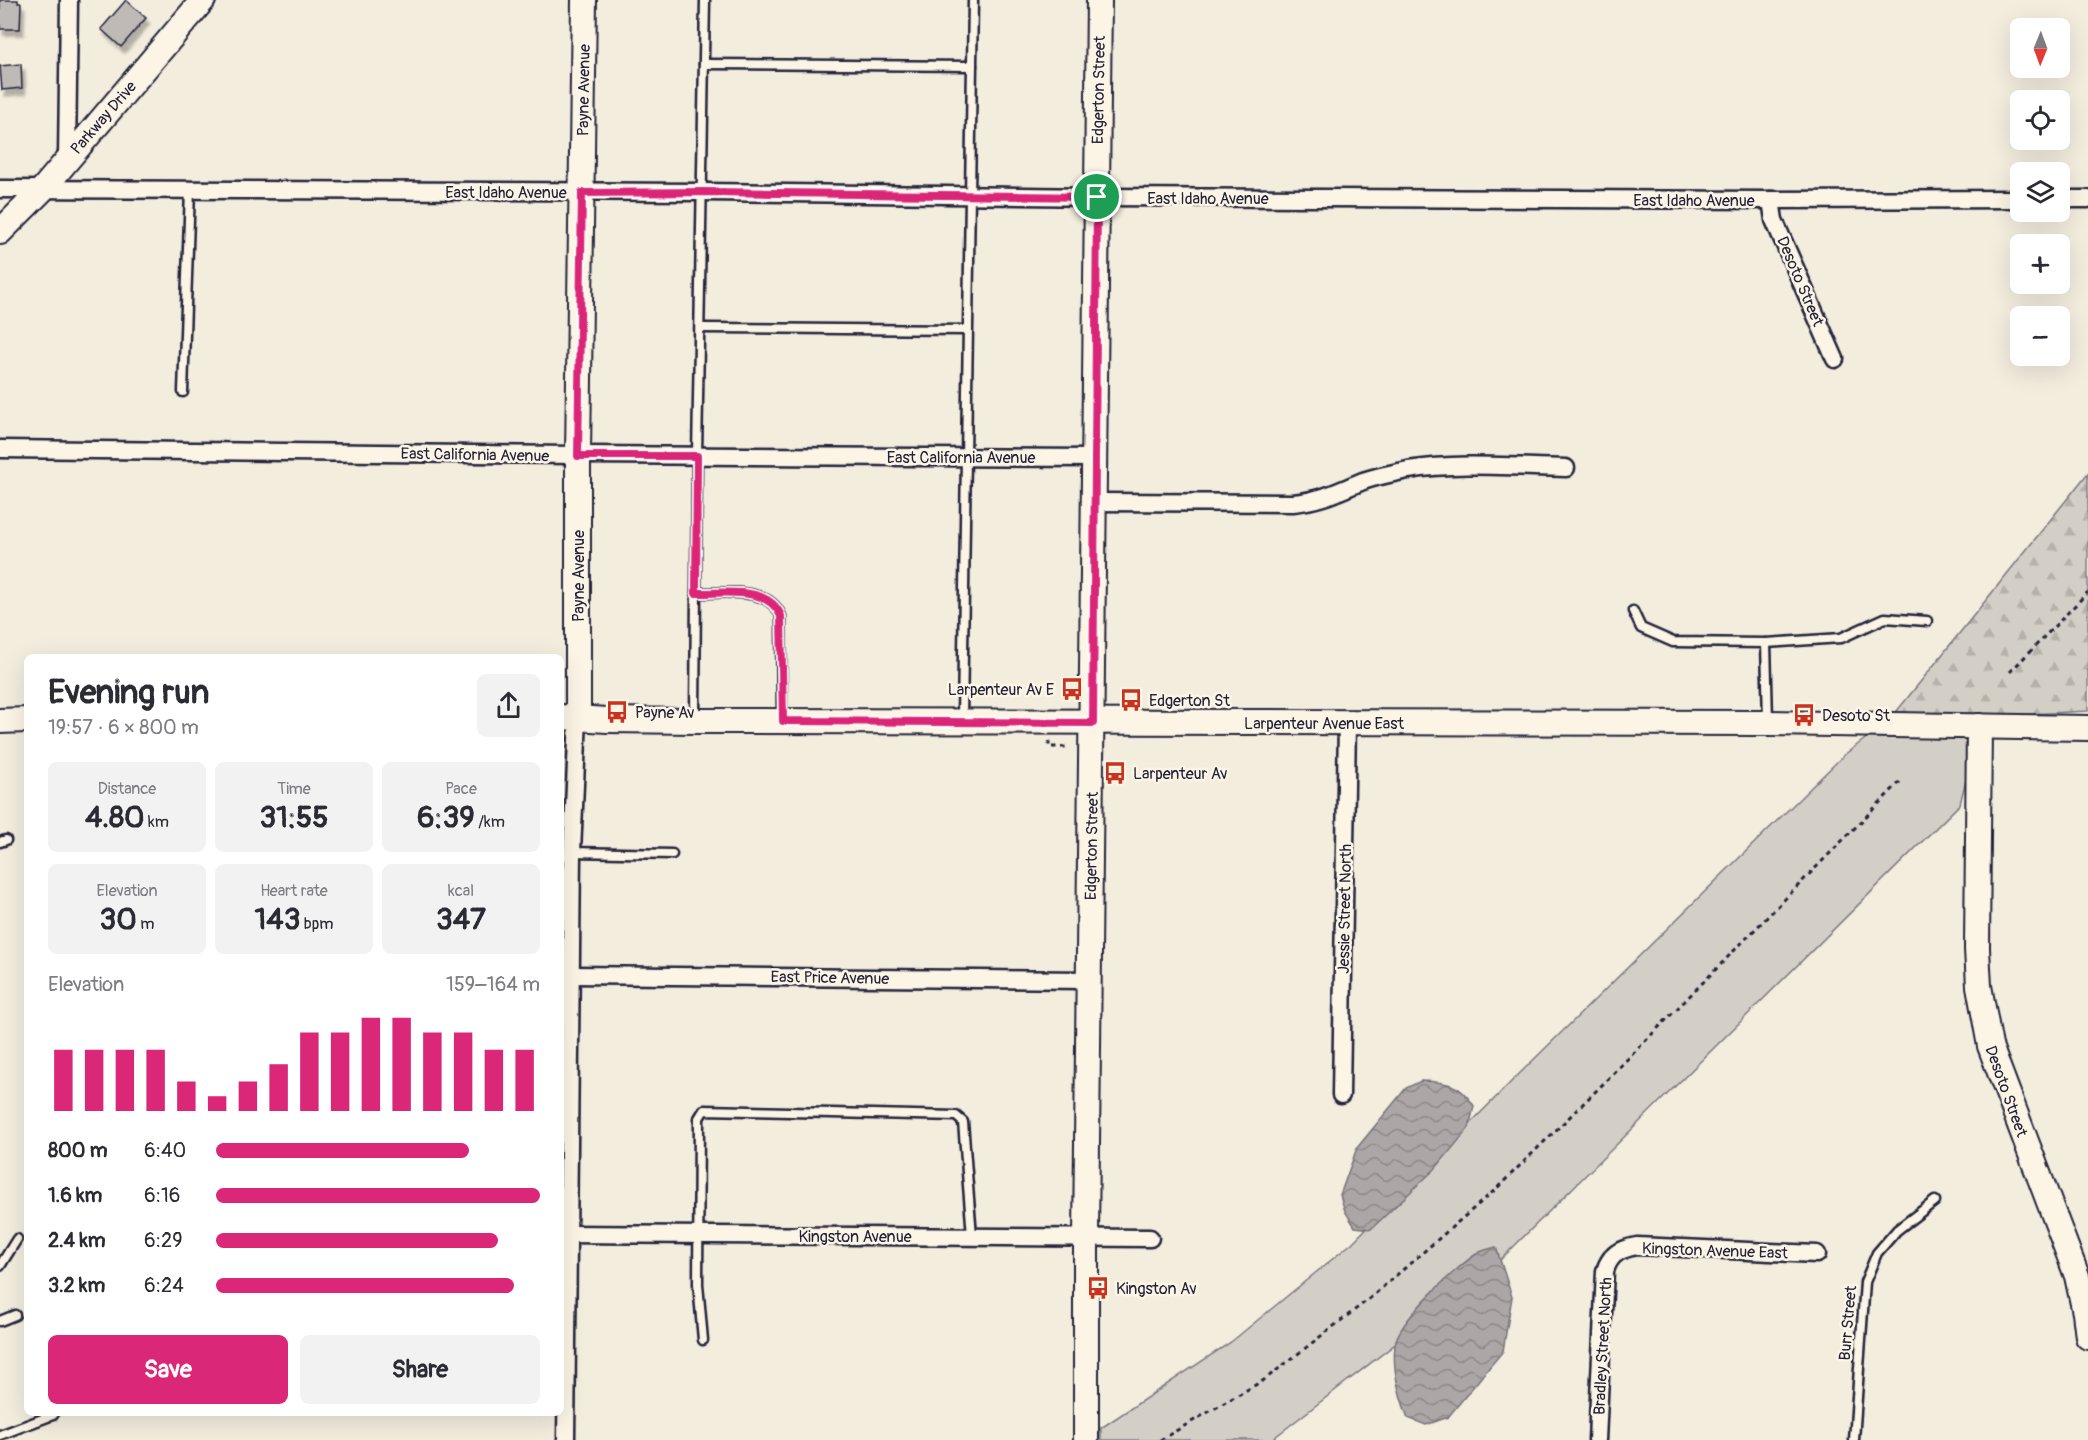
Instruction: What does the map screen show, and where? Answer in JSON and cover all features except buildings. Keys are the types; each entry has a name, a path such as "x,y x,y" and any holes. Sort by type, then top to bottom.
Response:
{"street":[{"path":"68,158 69,0"},
{"name":"Parkway Drive","path":"0,232 42,190 203,0"},
{"name":"Payne Avenue","path":"566,1440 565,1100 572,975 570,718 578,456 584,0"},
{"name":"Edgerton Street","path":"1086,1440 1086,1238 1100,0"},
{"name":"East Idaho Avenue","path":"0,189 702,192 1097,197 2010,199"},
{"path":"2070,199 2088,199"},
{"name":"Desoto Street","path":"1771,200 1774,220 1835,360"},
{"name":"East California Avenue","path":"0,449 578,456 1094,458"},
{"path":"1094,502 1293,503 1312,501 1336,494 1364,480 1447,465 1566,468"},
{"name":"Larpenteur Avenue East","path":"570,718 695,721 1093,723 1768,723 2088,728"},
{"path":"0,721 24,720"},
{"name":"Jessie Street North","path":"1341,1095 1347,723"},
{"name":"Desoto Street","path":"1979,726 1977,949 1979,986 1984,1016 1990,1046 2077,1276 2088,1337"},
{"name":"East Price Avenue","path":"572,975 1089,980"},
{"name":"Kingston Avenue","path":"565,1233 1150,1238"},
{"name":"Kingston Avenue East","path":"1614,1253 1637,1246 1817,1254"},
{"name":"Bradley Street North","path":"1598,1440 1605,1271 1614,1253"}],"lane":[{"path":"695,721 705,0"},
{"path":"962,722 973,0"},
{"path":"704,64 972,66"},
{"path":"183,392 190,190"},
{"path":"700,328 967,330"},
{"path":"696,593 751,594 764,597 777,606 781,616 783,721"},
{"path":"1633,611 1641,628 1673,642 1766,643 1841,638 1885,618 1927,621"},
{"path":"1766,643 1768,723"},
{"path":"572,852 672,854"},
{"path":"703,1340 698,1284 699,1118 704,1110 956,1116 963,1122 972,1236"},
{"name":"Burr Street","path":"1854,1440 1865,1282 1877,1253 1897,1230 1935,1201"},
{"path":"0,1266 17,1239"},
{"path":"0,1321 15,1315"},
{"path":"0,1435 50,1416"}],"path":[{"path":"2010,672 2088,592"},
{"path":"1049,741 1049,747 1068,747"},
{"path":"1160,1440 1264,1380 1370,1299 1495,1190 1600,1087 1900,782"}],"green space":[{"path":"2088,473 2088,711 1889,721"},
{"path":"1889,721 1979,726 1960,804 1486,1274 1271,1440 1101,1440 1101,1428 1231,1342 1352,1243 1512,1081 1844,755"}],"water":[{"path":"1421,1081 1452,1085 1469,1098 1474,1106 1469,1128 1435,1169 1371,1229 1355,1227 1345,1211 1340,1195 1357,1148 1406,1088"},
{"path":"1496,1247 1512,1297 1503,1351 1448,1417 1426,1425 1408,1418 1395,1373 1394,1354 1398,1335 1417,1309 1457,1269 1478,1253"}],"place":[{"name":"Larpenteur Av E","path":"1072,689"},
{"name":"Edgerton St","path":"1131,700"},
{"name":"Payne Av","path":"617,712"},
{"name":"Desoto St","path":"1804,715"},
{"name":"Larpenteur Av","path":"1115,773"},
{"name":"Kingston Av","path":"1098,1288"}],"route":[{"path":"702,192 1097,197 1093,723 783,721 781,616 777,606 764,597 751,594 696,593 697,456 578,456 582,193 702,192"}]}
